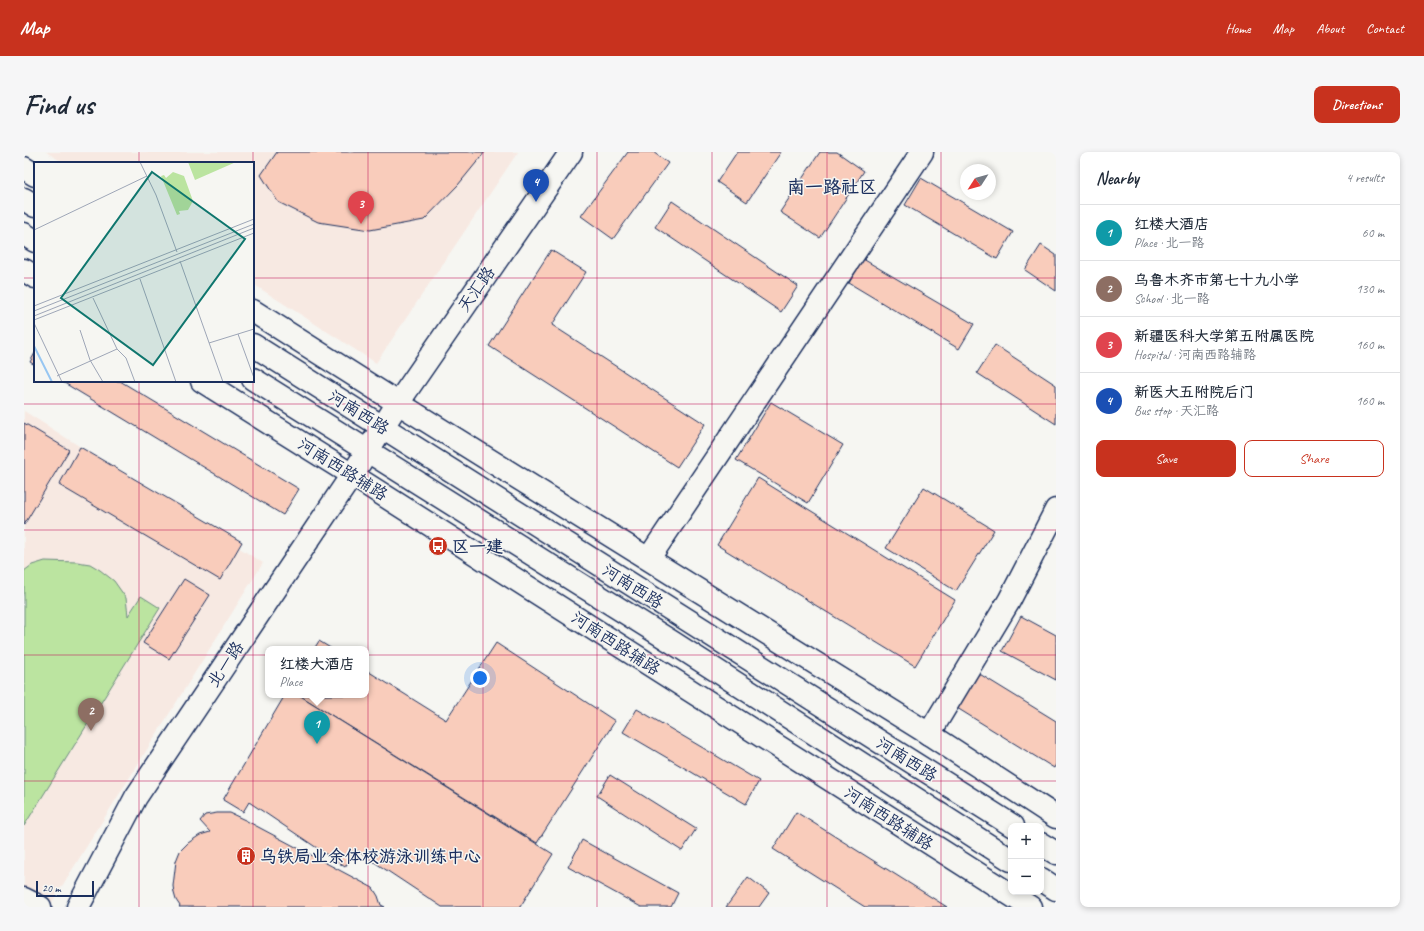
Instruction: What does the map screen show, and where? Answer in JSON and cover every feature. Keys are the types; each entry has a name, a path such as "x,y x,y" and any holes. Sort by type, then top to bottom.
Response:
{"street":[{"name":"天汇路","path":"382,427 571,152"},
{"path":"649,558 922,152"},
{"path":"24,168 34,174"},
{"path":"24,200 34,205"},
{"path":"24,234 34,240"},
{"path":"24,270 34,276"},
{"path":"254,312 929,734 1056,817"},
{"name":"河南西路","path":"254,346 1008,823"},
{"name":"河南西路","path":"254,380 672,642 1009,859"},
{"name":"河南西路辅路","path":"204,382 1030,907"},
{"name":"北一路","path":"78,907 136,797 352,475 382,427"},
{"path":"929,734 1009,601 1056,510"},
{"path":"1044,846 1056,853"},
{"path":"1044,881 1056,889"},
{"path":"24,899 40,907"}],"shaded area":[{"path":"46,152 518,152 376,363 254,285 254,162 62,162"},
{"path":"24,411 263,563 49,907 24,899"}],"green space":[{"path":"45,561 90,564 100,570 114,581 126,598 128,616 141,596 160,608 24,826 24,571 32,565"}],"building":[{"path":"277,152 485,152 458,185 424,220 370,230 318,222 278,202 261,175"},
{"path":"628,152 653,152 668,163 613,239 581,216"},
{"path":"737,152 781,152 747,202 717,182"},
{"path":"820,152 837,152 864,171 820,238 780,212"},
{"path":"921,178 1013,232 997,259 905,205"},
{"path":"672,201 798,286 781,312 655,227"},
{"path":"1041,245 1056,255 1056,291 1025,270"},
{"path":"551,250 586,272 552,325 705,424 677,467 489,346"},
{"path":"863,259 974,324 959,349 849,283"},
{"path":"995,345 1056,385 1056,424 977,373"},
{"path":"34,355 34,364 30,362"},
{"path":"63,382 122,382 299,489 283,515"},
{"path":"771,402 843,445 808,503 736,460"},
{"path":"24,423 69,450 24,525"},
{"path":"80,447 242,542 220,580 59,485"},
{"path":"758,478 955,600 915,666 717,545"},
{"path":"924,487 994,530 956,591 886,548"},
{"path":"184,579 210,595 169,659 143,643"},
{"path":"1021,616 1056,635 1056,680 1002,651"},
{"path":"319,641 327,646 316,646"},
{"path":"496,643 615,721 537,843 304,698 369,698 369,672 446,720"},
{"path":"978,673 1056,721 1056,764 1054,768 957,708"},
{"path":"283,698 304,698 553,854 520,907 442,907 356,850 345,867 249,802 243,812 223,800"},
{"path":"637,709 759,781 746,804 623,732"},
{"path":"610,775 696,829 682,851 597,796"},
{"path":"796,812 947,907 865,907 773,849"},
{"name":"乌铁局业余体校游泳训练中心","path":"230,813 245,820 373,888 381,905 385,907 179,907 180,906 176,900 173,886 176,861 180,851 188,843 200,835 210,832 200,821 205,815"},
{"path":"582,840 678,893 671,907 641,907 568,867"},
{"path":"748,877 769,893 759,907 726,907"}],"place":[{"name":"新医大五附院后门","path":"536,202"},
{"name":"新疆医科大学第五附属医院","path":"361,224"},
{"name":"区一建","path":"438,546"},
{"name":"乌鲁木齐市第七十九小学","path":"91,731"},
{"name":"红楼大酒店","path":"317,744"},
{"name":"乌铁局业余体校游泳训练中心","path":"246,856"}],"district":[{"name":"南一路社区","path":"832,187"}]}
